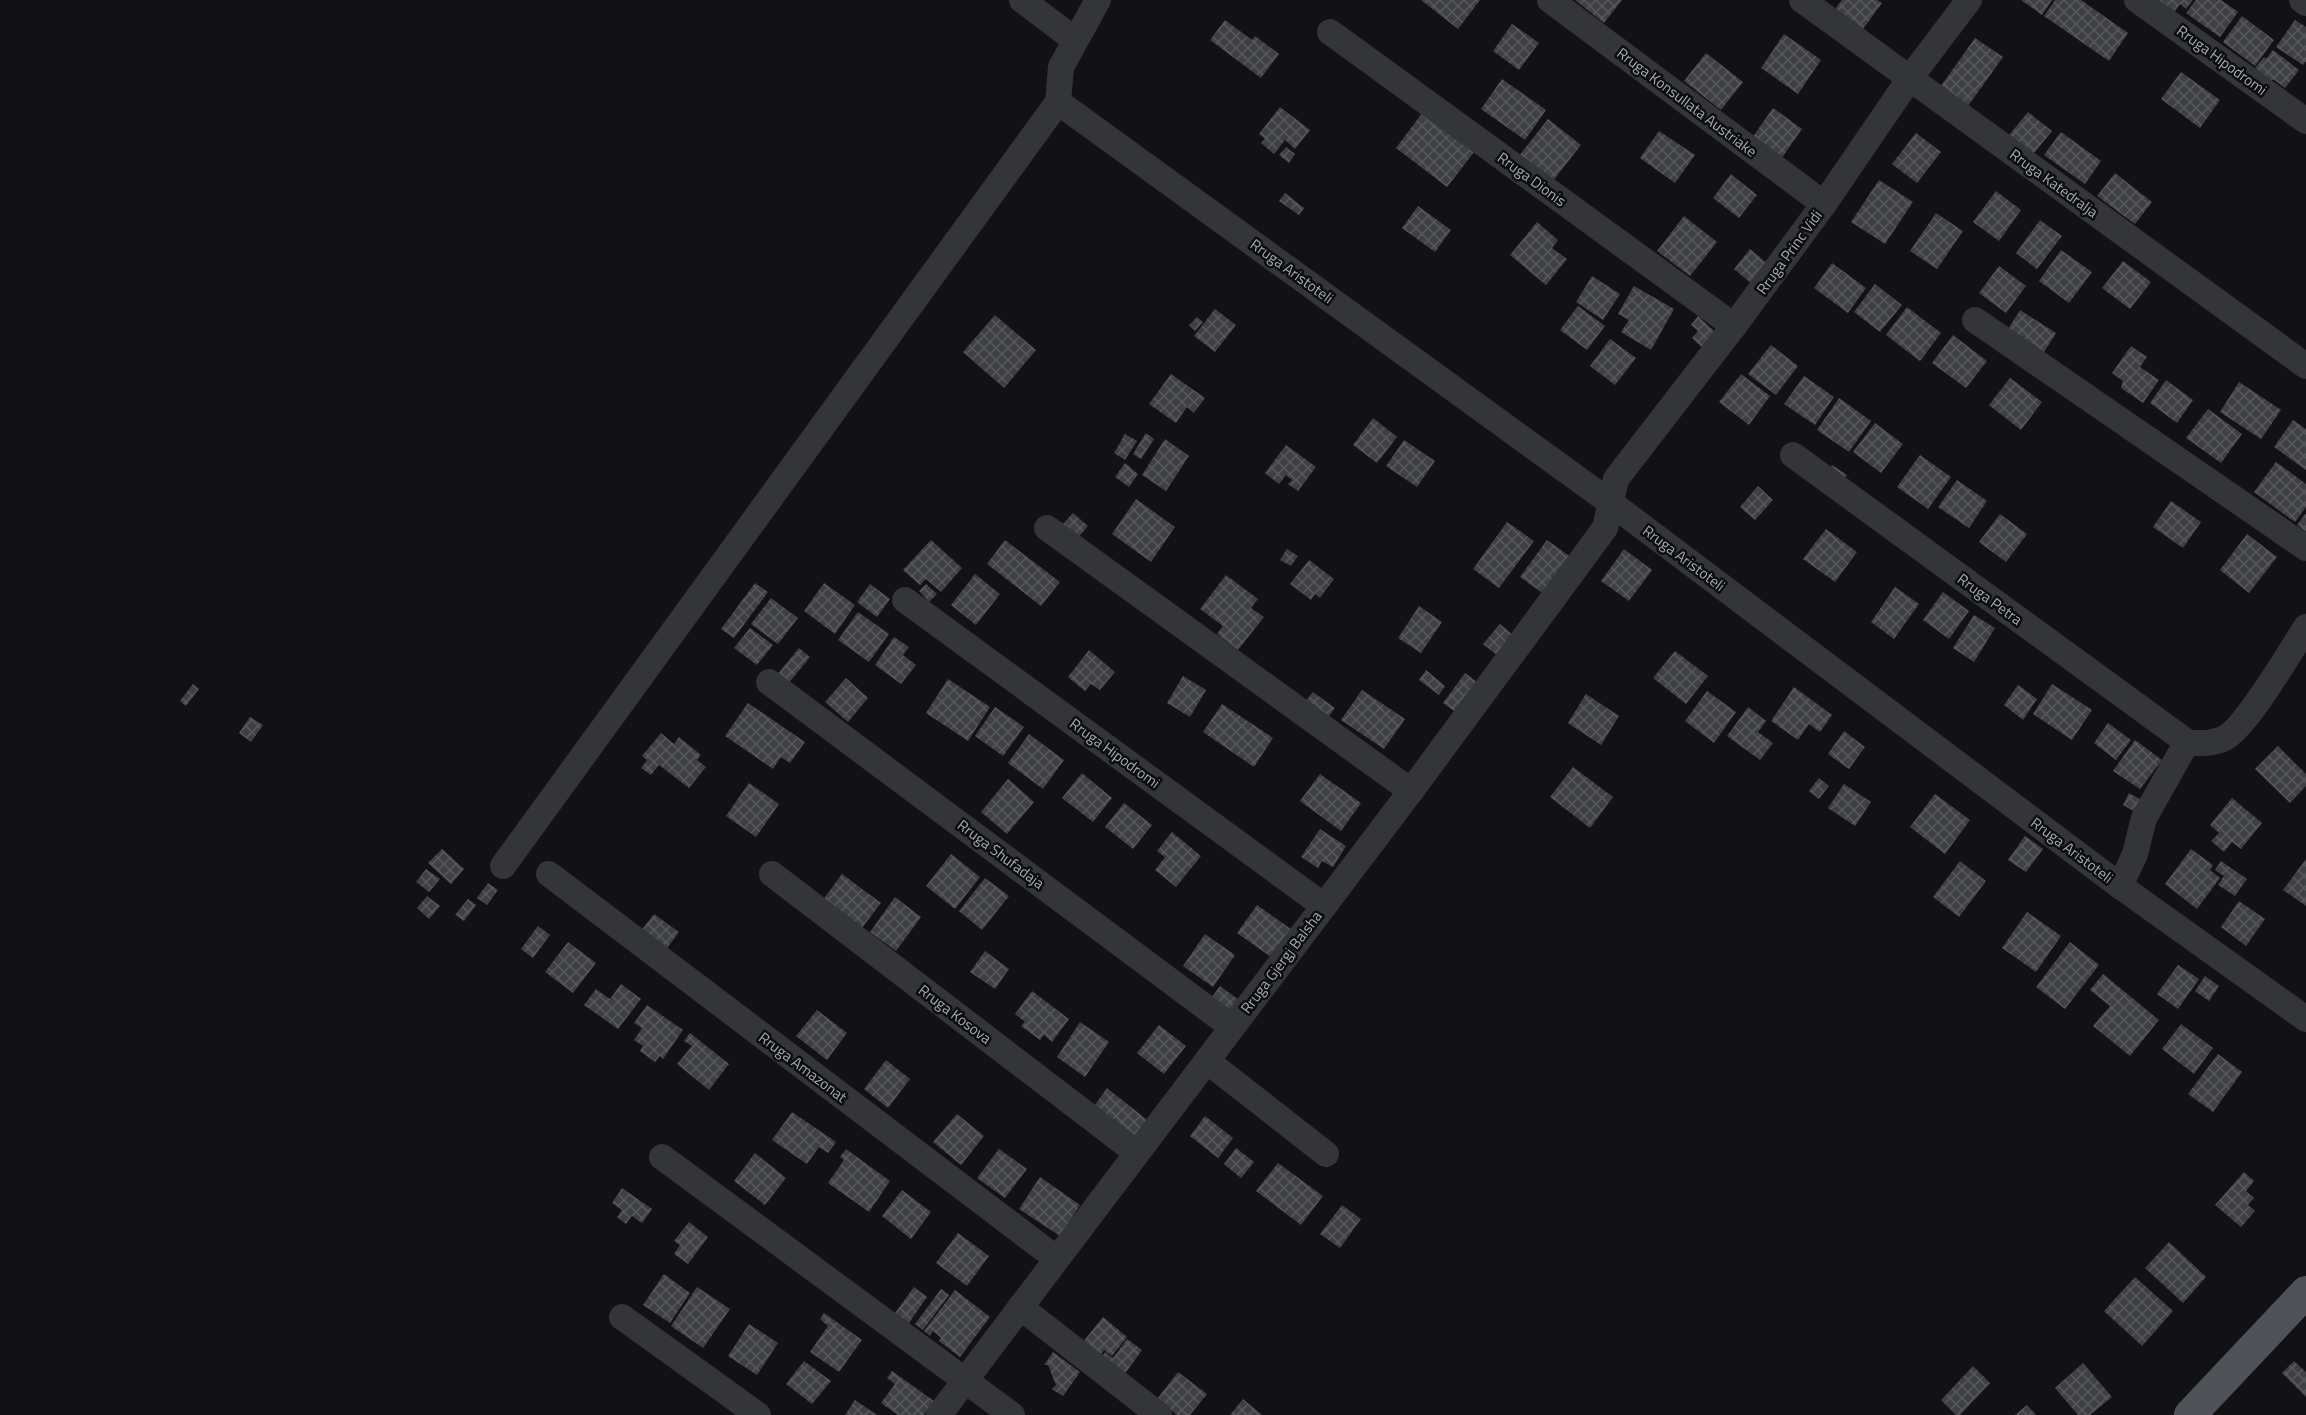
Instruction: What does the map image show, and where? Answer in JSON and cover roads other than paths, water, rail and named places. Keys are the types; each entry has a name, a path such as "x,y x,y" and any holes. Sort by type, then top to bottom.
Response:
{"main road":[{"path":"2190,1415 2306,1292"}],"street":[{"path":"1023,0 1075,40"},
{"path":"503,866 1058,102 1061,67 1098,0"},
{"name":"Rruga Konsullata Austriake","path":"1550,0 1824,204"},
{"name":"Rruga Katedralja","path":"1802,0 2306,366"},
{"name":"Rruga Princ Vidi","path":"1611,503 1616,479 1734,326 1824,204 1910,78 1969,0"},
{"name":"Rruga Hipodromi","path":"2137,0 2306,121"},
{"path":"2302,0 2306,3"},
{"name":"Rruga Dionis","path":"1330,32 1734,326"},
{"name":"Rruga Aristoteli","path":"1058,102 1611,503 2120,886 2306,1018"},
{"path":"1975,320 2306,549"},
{"name":"Rruga Petra","path":"1793,455 2187,742"},
{"name":"Rruga Gjergj Balsha","path":"939,1415 1411,791 1605,528 1611,503"},
{"path":"1047,528 1411,791"},
{"name":"Rruga Hipodromi","path":"906,600 1324,906"},
{"path":"2120,886 2135,854 2144,818 2187,742 2206,744 2226,738 2248,715 2306,627"},
{"name":"Rruga Shufadaja","path":"769,682 1233,1027"},
{"name":"Rruga Amazonat","path":"549,874 1057,1259"},
{"name":"Rruga Kosova","path":"772,874 1137,1153"},
{"path":"1207,1061 1326,1154"},
{"path":"662,1157 1012,1415"},
{"path":"1020,1308 1159,1415"},
{"path":"622,1317 758,1415"}]}
